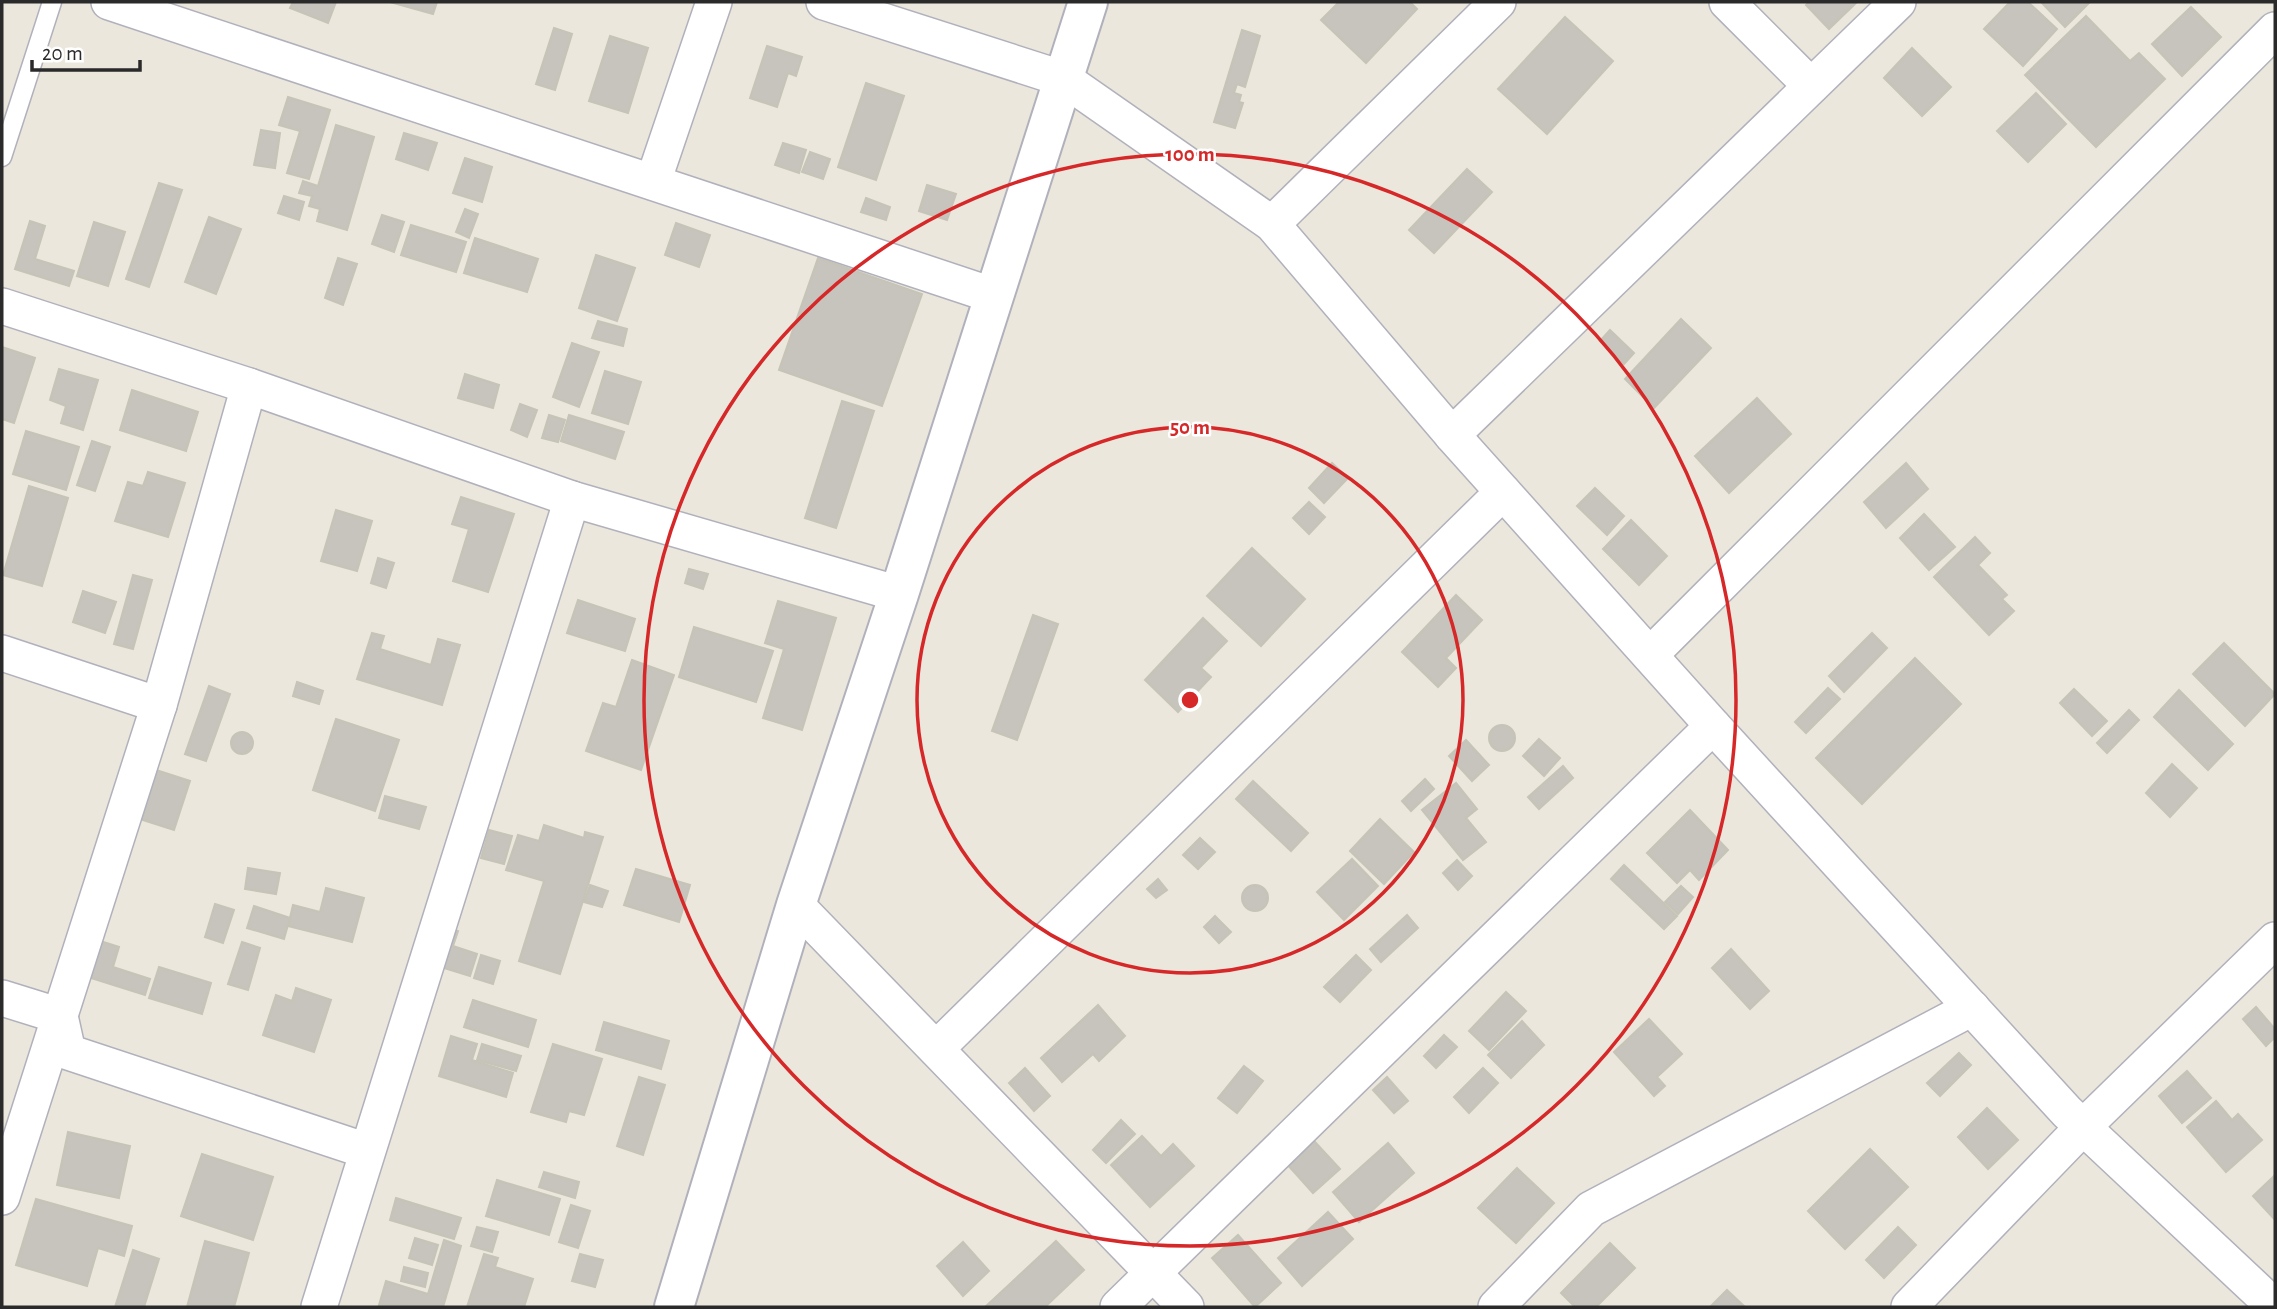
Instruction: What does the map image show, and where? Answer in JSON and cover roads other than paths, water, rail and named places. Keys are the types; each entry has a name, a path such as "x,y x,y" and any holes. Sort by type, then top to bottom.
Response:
{"street":[{"path":"108,2 995,296"},
{"path":"653,182 714,2"},
{"path":"824,2 1064,79 1272,224 1451,435 1972,1008 2083,1127 2275,1307"},
{"path":"674,1307 796,905 900,594 1088,2"},
{"path":"1272,224 1498,2"},
{"path":"1727,2 1811,86"},
{"path":"1451,435 1898,2"},
{"path":"1650,655 2275,30"},
{"path":"2,306 249,386 572,499 900,594"},
{"path":"2,1198 159,705 249,386"},
{"path":"937,1048 1503,492"},
{"path":"319,1307 572,499"},
{"path":"2,653 159,705"},
{"path":"1118,1307 1713,726"},
{"path":"796,905 1186,1307"},
{"path":"1909,1307 2083,1127 2275,940"},
{"path":"2,998 60,1016"},
{"path":"1496,1307 1591,1209 1972,1008"},
{"path":"60,1016 68,1052 367,1151"}],"lane":[{"path":"2,157 52,2"}]}
